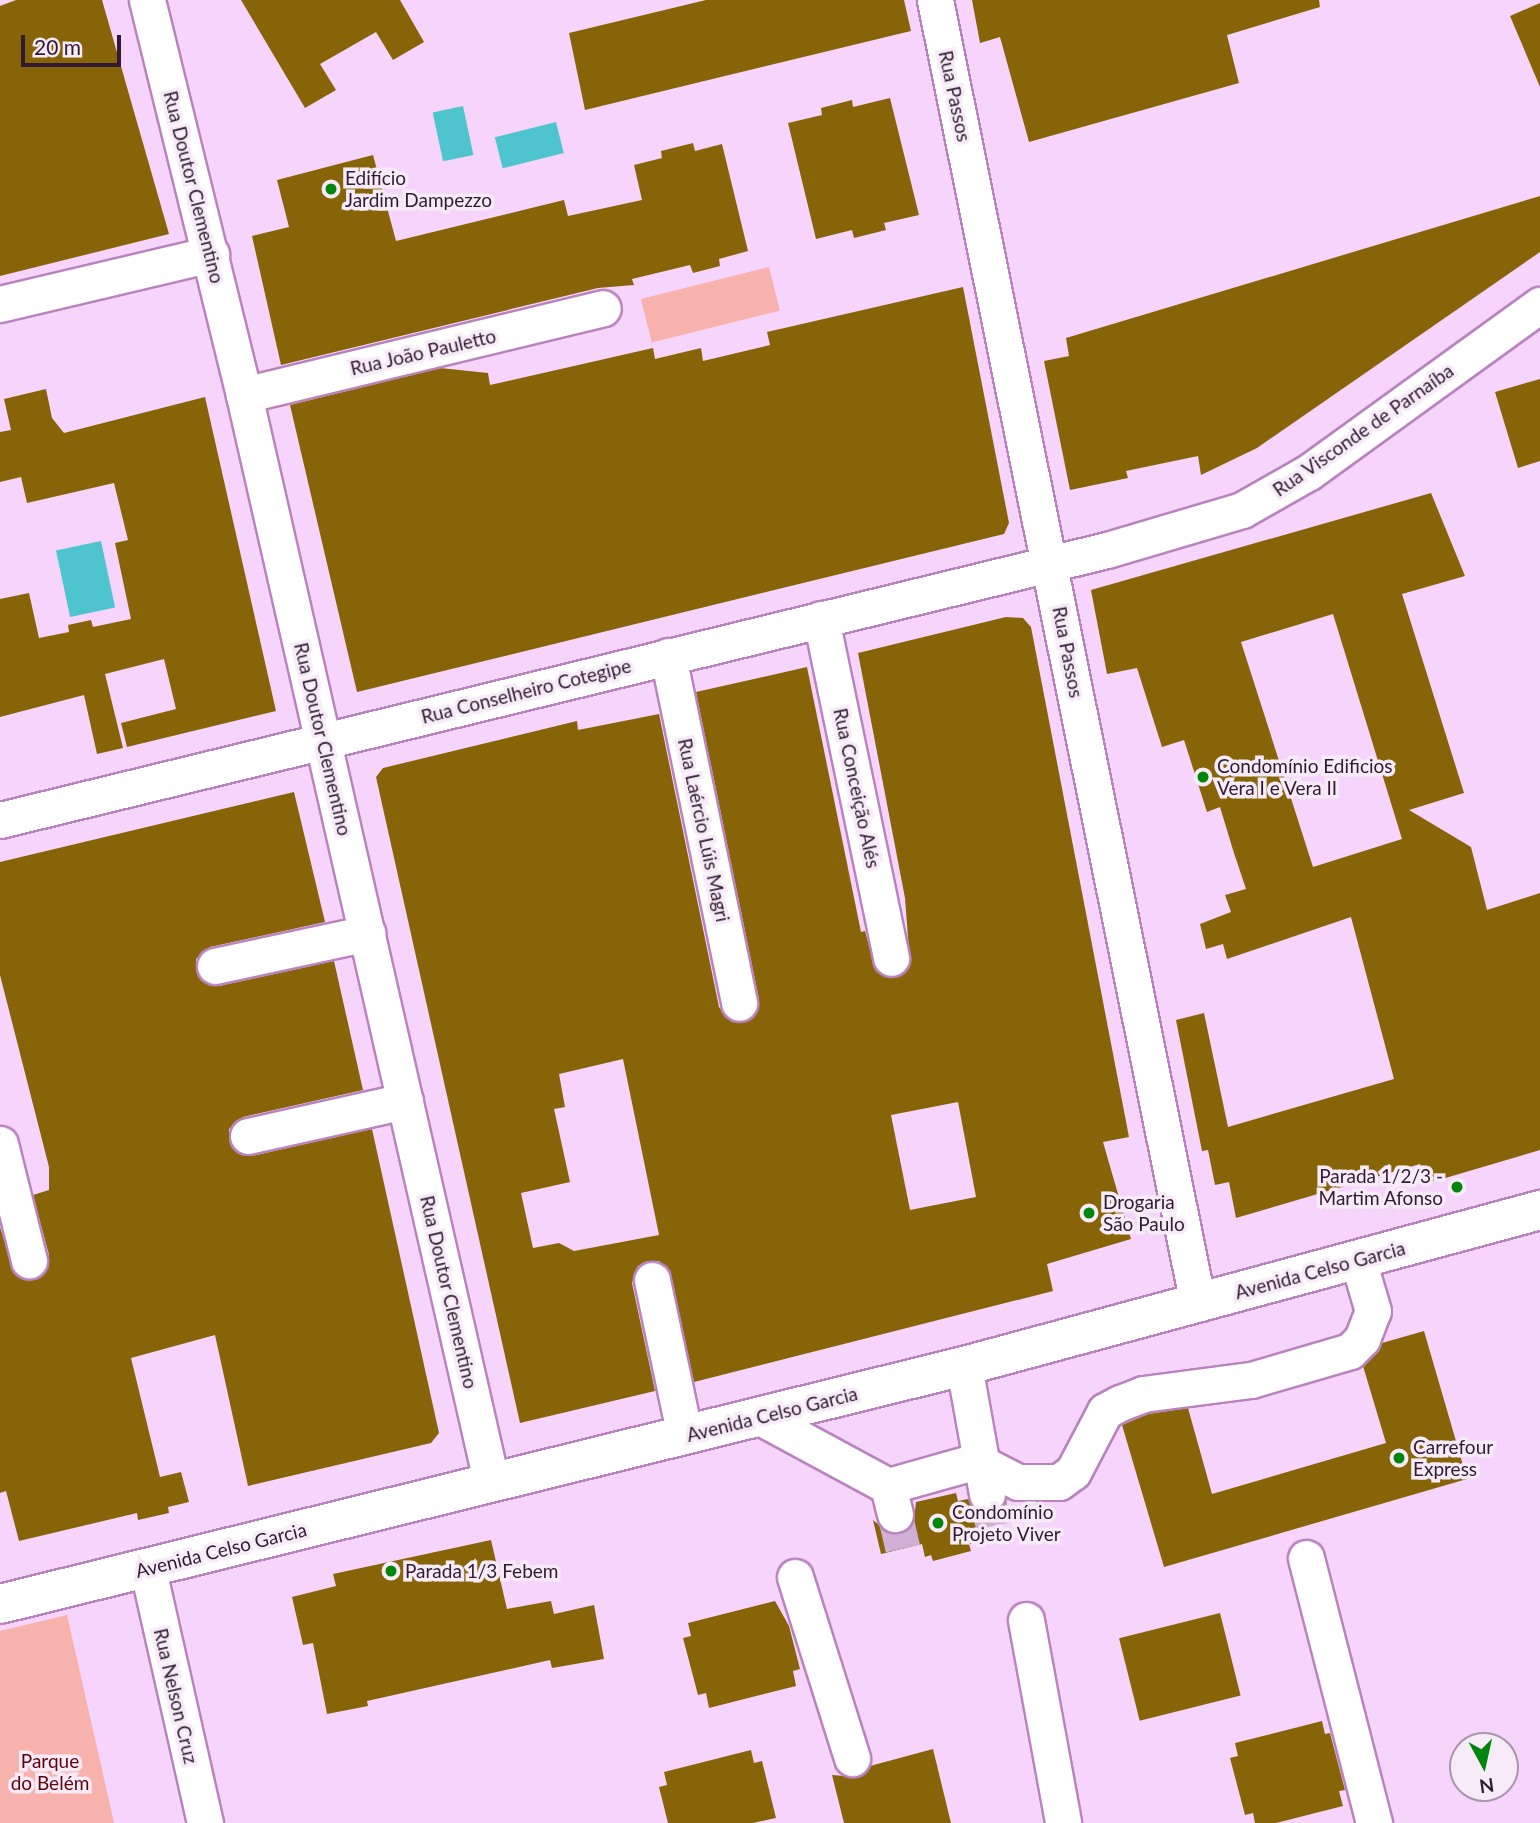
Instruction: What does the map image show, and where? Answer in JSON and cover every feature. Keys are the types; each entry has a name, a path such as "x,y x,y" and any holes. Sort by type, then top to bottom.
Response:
{"main road":[{"name":"Avenida Celso Garcia","path":"0,1604 148,1570 491,1480 762,1418 1198,1304 1540,1210"}],"street":[{"name":"Rua Doutor Clementino","path":"148,0 244,395 491,1480"},
{"name":"Rua Passos","path":"935,0 1051,563 1198,1304"},
{"path":"0,304 211,254"},
{"name":"Rua Visconde de Parnaíba","path":"1051,563 1242,510 1309,472 1540,305"},
{"name":"Rua João Pauletto","path":"244,395 603,308"},
{"name":"Rua Conselheiro Cotegipe","path":"0,820 1051,563"},
{"name":"Rua Conceição Alés","path":"821,618 891,958"},
{"name":"Rua Laércio Lúis Magri","path":"668,656 739,1003"},
{"path":"215,966 367,933"},
{"path":"248,1136 405,1101"},
{"path":"0,1144 29,1260"},
{"path":"977,1461 1018,1482 1059,1482 1078,1464 1101,1417 1120,1403 1143,1394 1251,1380 1350,1351 1362,1339 1373,1311 1357,1260"},
{"path":"652,1280 685,1436"},
{"path":"964,1366 977,1461 986,1494"},
{"path":"762,1418 892,1500 977,1461"},
{"path":"1306,1558 1374,1823"},
{"name":"Rua Nelson Cruz","path":"148,1570 205,1823"},
{"path":"795,1577 852,1758"},
{"path":"1026,1620 1063,1822"}],"green space":[{"path":"769,267 780,311 652,343 641,299"},
{"name":"Parque do Belém","path":"67,1615 114,1823 0,1823 0,1631"}],"shaded area":[{"path":"463,106 473,155 443,161 433,112"},
{"path":"556,122 564,153 503,168 495,137"},
{"path":"101,541 115,608 70,617 56,551"}],"building":[{"path":"16,0 102,0 169,234 0,276 0,6"},
{"path":"241,0 400,0 424,42 393,60 376,32 320,64 336,90 305,108"},
{"path":"706,0 904,0 911,31 585,110 569,33"},
{"path":"972,0 1319,0 1320,7 1227,35 1239,83 1029,142 1000,37 980,43"},
{"path":"1540,3 1540,87 1510,16"},
{"path":"890,98 919,215 884,223 886,230 854,238 852,230 816,239 788,123 822,115 821,108 852,100 853,107"},
{"path":"693,143 695,151 722,144 748,251 719,259 720,266 693,273 690,265 632,279 634,285 598,288 281,365 252,236 289,227 277,180 373,155 396,241 564,200 568,216 642,200 634,165 662,158 661,151"},
{"path":"1540,196 1540,252 1257,448 1201,475 1198,456 1126,471 1128,478 1070,490 1044,361 1069,356 1066,338"},
{"path":"963,287 1009,523 1004,534 357,692 290,405 440,368 488,373 490,385 653,348 655,359 701,348 703,361 770,345 767,332"},
{"path":"1540,379 1540,461 1518,468 1495,392"},
{"path":"46,389 52,418 64,433 205,397 276,711 127,747 121,723 176,709 164,659 105,674 123,748 97,754 84,695 0,717 0,599 29,593 39,638 69,632 68,625 91,620 93,627 131,619 115,543 128,540 114,483 27,503 21,477 0,482 0,432 11,430 4,399"},
{"path":"1431,493 1465,576 1402,594 1464,793 1409,810 1471,847 1487,910 1540,893 1540,1150 1425,1184 1420,1164 1236,1218 1229,1182 1215,1185 1208,1150 1202,1151 1176,1020 1204,1013 1228,1127 1394,1079 1351,917 1227,959 1223,944 1206,949 1200,924 1231,912 1225,895 1246,889 1220,807 1207,812 1184,740 1162,747 1137,668 1107,674 1091,590","holes":["1333,614 1402,839 1313,867 1241,642"]},
{"path":"1006,617 1023,618 1031,627 1129,1137 1103,1142 1131,1239 1047,1264 1053,1291 694,1382 671,1275 659,1261 647,1261 638,1266 632,1283 655,1391 520,1423 376,777 383,768 577,721 578,730 659,714 719,1007 732,1022 744,1022 758,1010 759,999 696,692 807,667 861,932 865,931 876,971 896,977 910,964 905,898 858,653","holes":["623,1059 659,1235 574,1251 559,1243 533,1248 521,1193 570,1182 554,1109 565,1107 559,1074","958,1102 976,1197 910,1210 891,1115"]},
{"path":"294,792 325,922 210,947 196,959 196,971 201,980 219,986 334,961 363,1090 243,1117 229,1129 229,1141 241,1155 252,1156 372,1129 439,1433 431,1443 248,1486 215,1335 131,1358 160,1477 181,1472 189,1502 168,1507 169,1513 138,1520 137,1513 19,1541 6,1491 0,1493 0,1227 14,1273 24,1279 42,1275 49,1255 33,1195 49,1190 49,1167 0,975 0,862"},
{"name":"Carrefour Express","path":"1424,1331 1467,1479 1164,1567 1122,1425 1148,1414 1188,1408 1212,1494 1386,1443 1363,1366 1382,1343"},
{"name":"Condomínio Projeto Viver","path":"956,1493 958,1501 968,1499 981,1513 999,1510 1006,1500 1011,1521 972,1530 976,1543 969,1544 971,1551 933,1561 931,1555 925,1557 922,1544 881,1554 873,1520 889,1533 901,1533 914,1520 916,1502"},
{"path":"491,1540 507,1609 551,1601 554,1614 594,1605 604,1659 552,1668 550,1660 367,1701 368,1706 327,1714 313,1643 303,1645 292,1597 336,1586 333,1574"},
{"path":"775,1601 789,1626 800,1669 793,1671 796,1686 709,1708 706,1693 698,1695 683,1638 691,1636 688,1623"},
{"path":"1220,1613 1241,1695 1140,1721 1119,1638"},
{"path":"1322,1721 1325,1734 1330,1733 1345,1790 1339,1791 1343,1806 1276,1823 1255,1823 1253,1813 1245,1815 1230,1758 1238,1756 1235,1743"},
{"path":"933,1749 951,1823 844,1823 832,1775 857,1777 870,1766"},
{"path":"751,1750 754,1763 762,1761 776,1818 753,1823 668,1823 659,1787 667,1785 664,1772"}],"tunnel":[{"path":"987,1494 993,1525"},
{"path":"895,1514 903,1548"}],"place":[{"name":"Edifício Jardim Dampezzo","path":"331,189"},
{"name":"Condomínio Edificios Vera I e Vera II","path":"1203,777"},
{"name":"Parada 1/2/3 - Martim Afonso","path":"1457,1187"},
{"name":"Drogaria São Paulo","path":"1089,1213"},
{"name":"Carrefour Express","path":"1399,1458"},
{"name":"Condomínio Projeto Viver","path":"938,1523"},
{"name":"Parada 1/3 Febem","path":"391,1571"}]}
